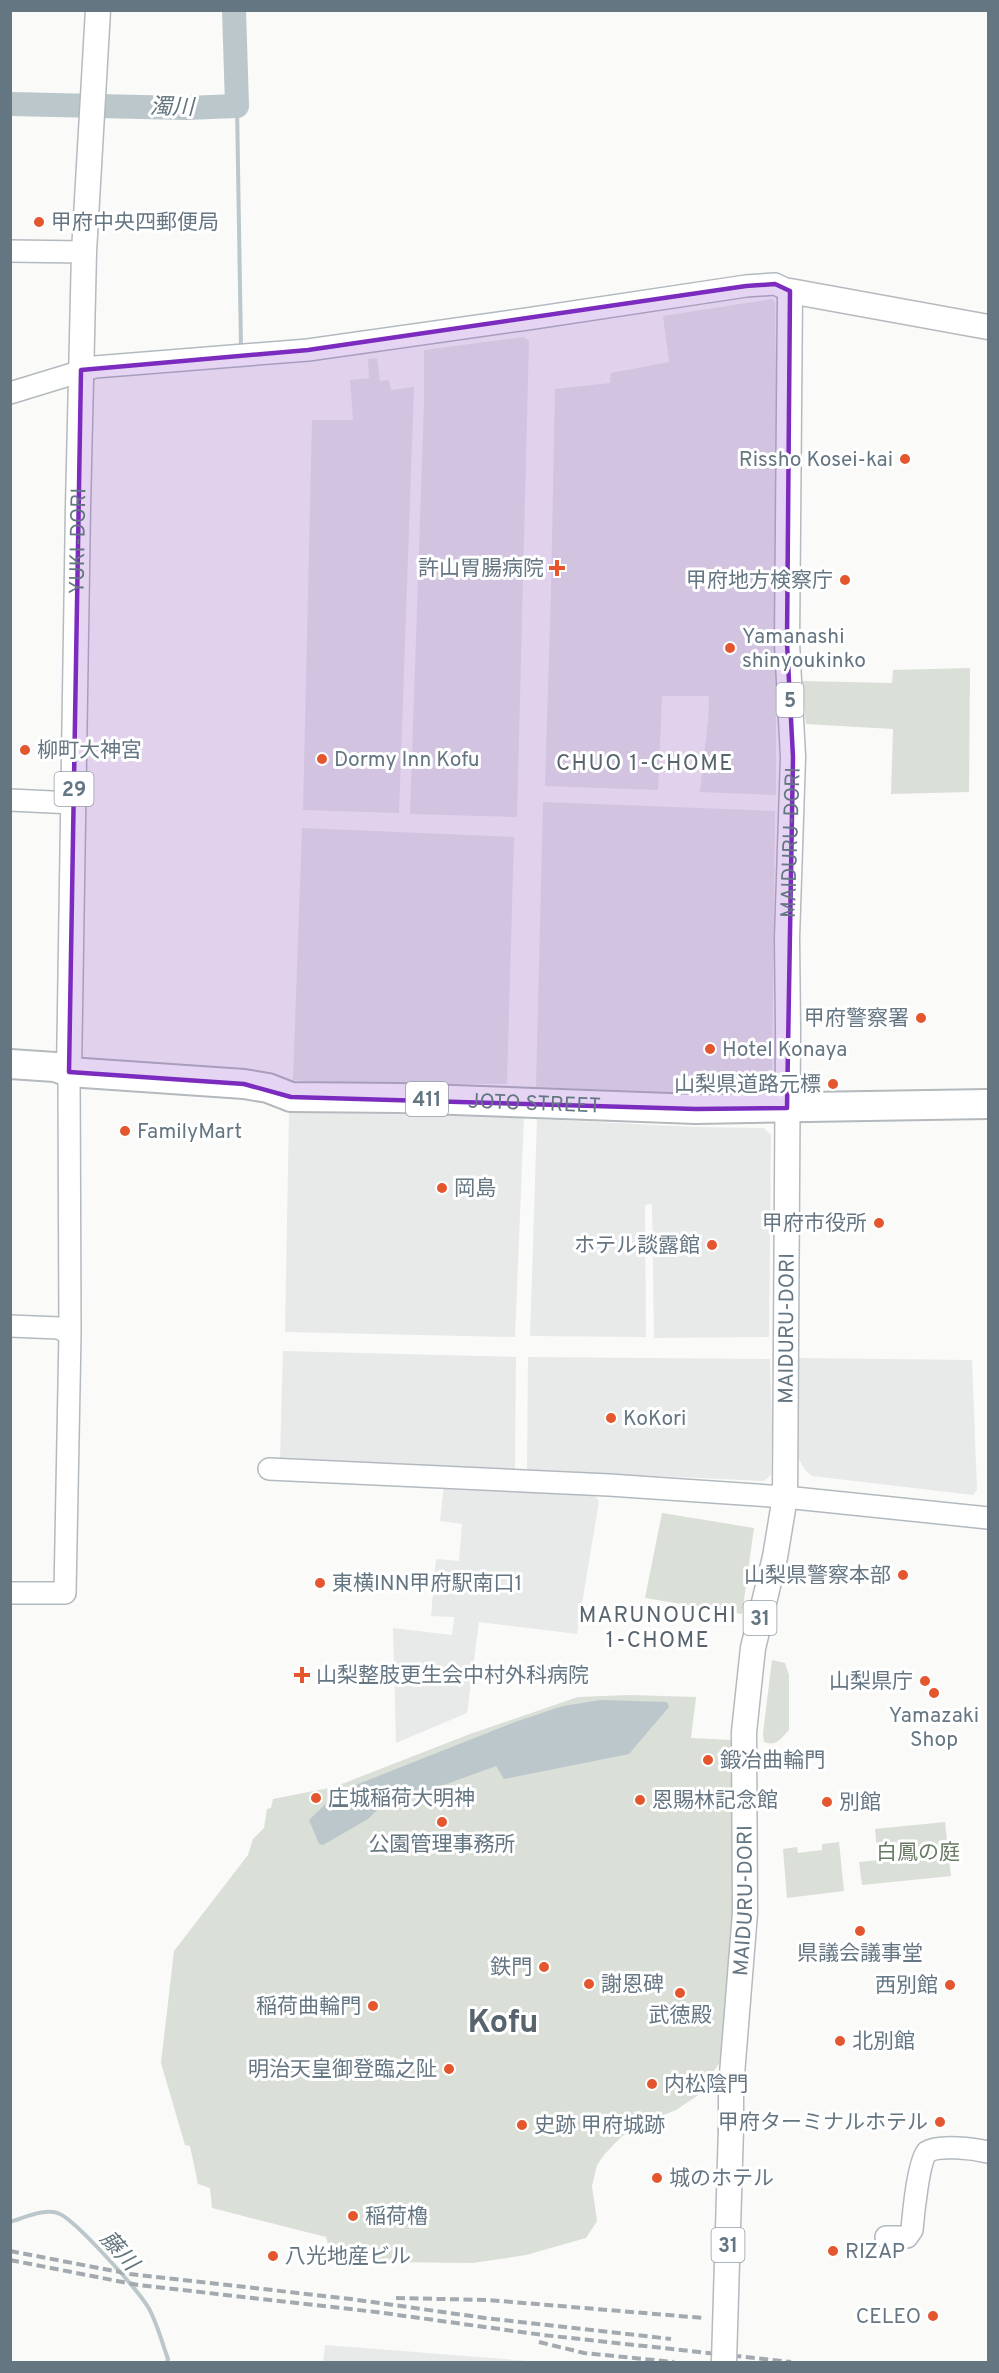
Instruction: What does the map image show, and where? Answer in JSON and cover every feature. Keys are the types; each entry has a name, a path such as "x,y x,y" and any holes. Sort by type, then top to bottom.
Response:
{"highway":[{"name":"JOTO STREET","path":"10,1064 55,1067 69,1072 244,1084 268,1088 291,1097 399,1098 696,1109 988,1104"}],"main road":[{"name":"YUKI-DORI","path":"69,1072 84,252 98,10"},
{"path":"790,291 988,327"},
{"name":"MAIDURU-DORI","path":"724,2362 731,2087 745,1913 744,1732 753,1648 775,1557 785,1497 788,876 793,757 788,643 790,291"}],"street":[{"path":"10,251 84,252"},
{"path":"10,393 81,370 116,364 308,350 527,320 746,286 775,285 790,291"},
{"path":"10,800 74,803"},
{"path":"10,1593 65,1593 70,1334 69,1072"},
{"path":"10,1326 59,1328 70,1334"},
{"path":"269,1469 609,1485 785,1497 988,1518"},
{"path":"886,2237 907,2237 912,2230 918,2180 924,2154 936,2149 949,2148 988,2152"}],"highlighted area":[{"path":"775,284 790,291 787,643 793,757 787,1108 696,1109 291,1097 244,1084 69,1072 81,370 308,350 746,286"}],"shaded area":[{"path":"772,299 775,302 776,373 776,795 700,792 709,696 662,696 658,790 545,786 555,389 610,383 611,373 669,362 663,316"},
{"path":"524,337 529,341 517,817 410,814 424,350"},
{"path":"377,358 380,381 389,380 391,390 414,387 399,813 303,810 312,420 353,420 350,380 369,378 368,359"},
{"path":"543,802 775,811 772,1092 765,1096 536,1087"},
{"path":"302,828 514,837 507,1084 330,1083 293,1080"},
{"path":"289,1112 524,1117 515,1337 285,1332"},
{"path":"537,1119 764,1128 771,1135 769,1337 654,1338 652,1204 645,1205 646,1337 530,1336"},
{"path":"283,1351 516,1357 515,1469 280,1459"},
{"path":"528,1357 770,1359 771,1475 764,1481 527,1470"},
{"path":"798,1358 972,1360 977,1490 973,1495 812,1476 805,1470 795,1452"},
{"path":"444,1486 489,1491 594,1495 599,1501 577,1634 479,1622 467,1713 396,1743 393,1628 452,1635 454,1617 431,1616 436,1559 459,1561 462,1524 440,1521"},
{"path":"601,1700 667,1702 669,1707 629,1754 504,1779 496,1766 378,1809 368,1819 323,1845 319,1844 309,1820 338,1792 515,1722 563,1706"},
{"path":"325,2345 528,2361 538,2362 323,2362"}],"green space":[{"path":"970,668 969,792 891,794 893,729 806,724 801,681 892,683 893,670"},
{"path":"662,1513 754,1528 742,1614 645,1598"},
{"path":"772,1660 785,1663 789,1675 789,1730 778,1741 768,1743 764,1742 763,1733"},
{"path":"630,1695 696,1697 691,1738 731,1740 734,1876 731,1937 720,2062 697,2096 676,2110 648,2121 621,2137 604,2155 597,2165 592,2186 597,2221 586,2238 526,2255 473,2263 386,2262 349,2255 328,2244 326,2237 212,2208 210,2188 198,2184 190,2146 185,2145 161,2063 174,1951 248,1855 253,1839 264,1828 267,1809 271,1808 273,1799 334,1787 470,1734 578,1697"},
{"name":"白鳳の庭","path":"945,1822 951,1876 862,1885 859,1862 878,1860 875,1829"},
{"path":"839,1842 844,1891 787,1898 783,1849 797,1847 798,1853 822,1850 822,1844"}],"waterway":[{"name":"濁川","path":"10,104 186,108 237,106 234,10"},
{"path":"237,106 241,347"},
{"name":"藤川","path":"10,2222 35,2214 54,2212 79,2229 120,2272 148,2307 168,2359 167,2362"}],"railway":[{"path":"10,2251 130,2274 671,2339"},
{"path":"10,2260 138,2285 376,2312 543,2335 791,2362"},
{"path":"396,2298 488,2300 704,2318"},
{"path":"539,2342 584,2353 674,2362"}],"place":[{"name":"甲府中央四郵便局","path":"39,222"},
{"name":"Rissho Kosei-kai","path":"905,459"},
{"name":"許山胃腸病院","path":"557,568"},
{"name":"甲府地方検察庁","path":"845,580"},
{"name":"Yamanashi shinyoukinko","path":"730,648"},
{"name":"柳町大神宮","path":"25,750"},
{"name":"Dormy Inn Kofu","path":"322,759"},
{"name":"甲府警察署","path":"921,1018"},
{"name":"Hotel Konaya","path":"710,1049"},
{"name":"山梨県道路元標","path":"833,1084"},
{"name":"FamilyMart","path":"125,1131"},
{"name":"岡島","path":"442,1188"},
{"name":"甲府市役所","path":"879,1223"},
{"name":"ホテル談露館","path":"712,1245"},
{"name":"KoKori","path":"611,1418"},
{"name":"山梨県警察本部","path":"903,1575"},
{"name":"東横INN甲府駅南口1","path":"320,1583"},
{"name":"山梨整肢更生会中村外科病院","path":"302,1675"},
{"name":"山梨県庁","path":"925,1681"},
{"name":"Yamazaki Shop","path":"934,1693"},
{"name":"鍛冶曲輪門","path":"708,1760"},
{"name":"庄城稲荷大明神","path":"316,1798"},
{"name":"恩賜林記念館","path":"640,1800"},
{"name":"別館","path":"827,1802"},
{"name":"公園管理事務所","path":"442,1822"},
{"name":"県議会議事堂","path":"860,1931"},
{"name":"鉄門","path":"544,1967"},
{"name":"謝恩碑","path":"589,1984"},
{"name":"西別館","path":"950,1985"},
{"name":"武徳殿","path":"680,1993"},
{"name":"稲荷曲輪門","path":"373,2006"},
{"name":"北別館","path":"840,2041"},
{"name":"明治天皇御登臨之阯","path":"449,2069"},
{"name":"内松陰門","path":"652,2084"},
{"name":"甲府ターミナルホテル","path":"940,2122"},
{"name":"史跡 甲府城跡","path":"522,2125"},
{"name":"城のホテル","path":"657,2178"},
{"name":"稲荷櫓","path":"353,2216"},
{"name":"RIZAP","path":"833,2251"},
{"name":"八光地産ビル","path":"273,2256"},
{"name":"CELEO","path":"933,2316"}],"district":[{"name":"CHUO 1-CHOME","path":"645,762"},
{"name":"MARUNOUCHI 1-CHOME","path":"658,1626"},
{"name":"Kofu","path":"503,2020"}]}
